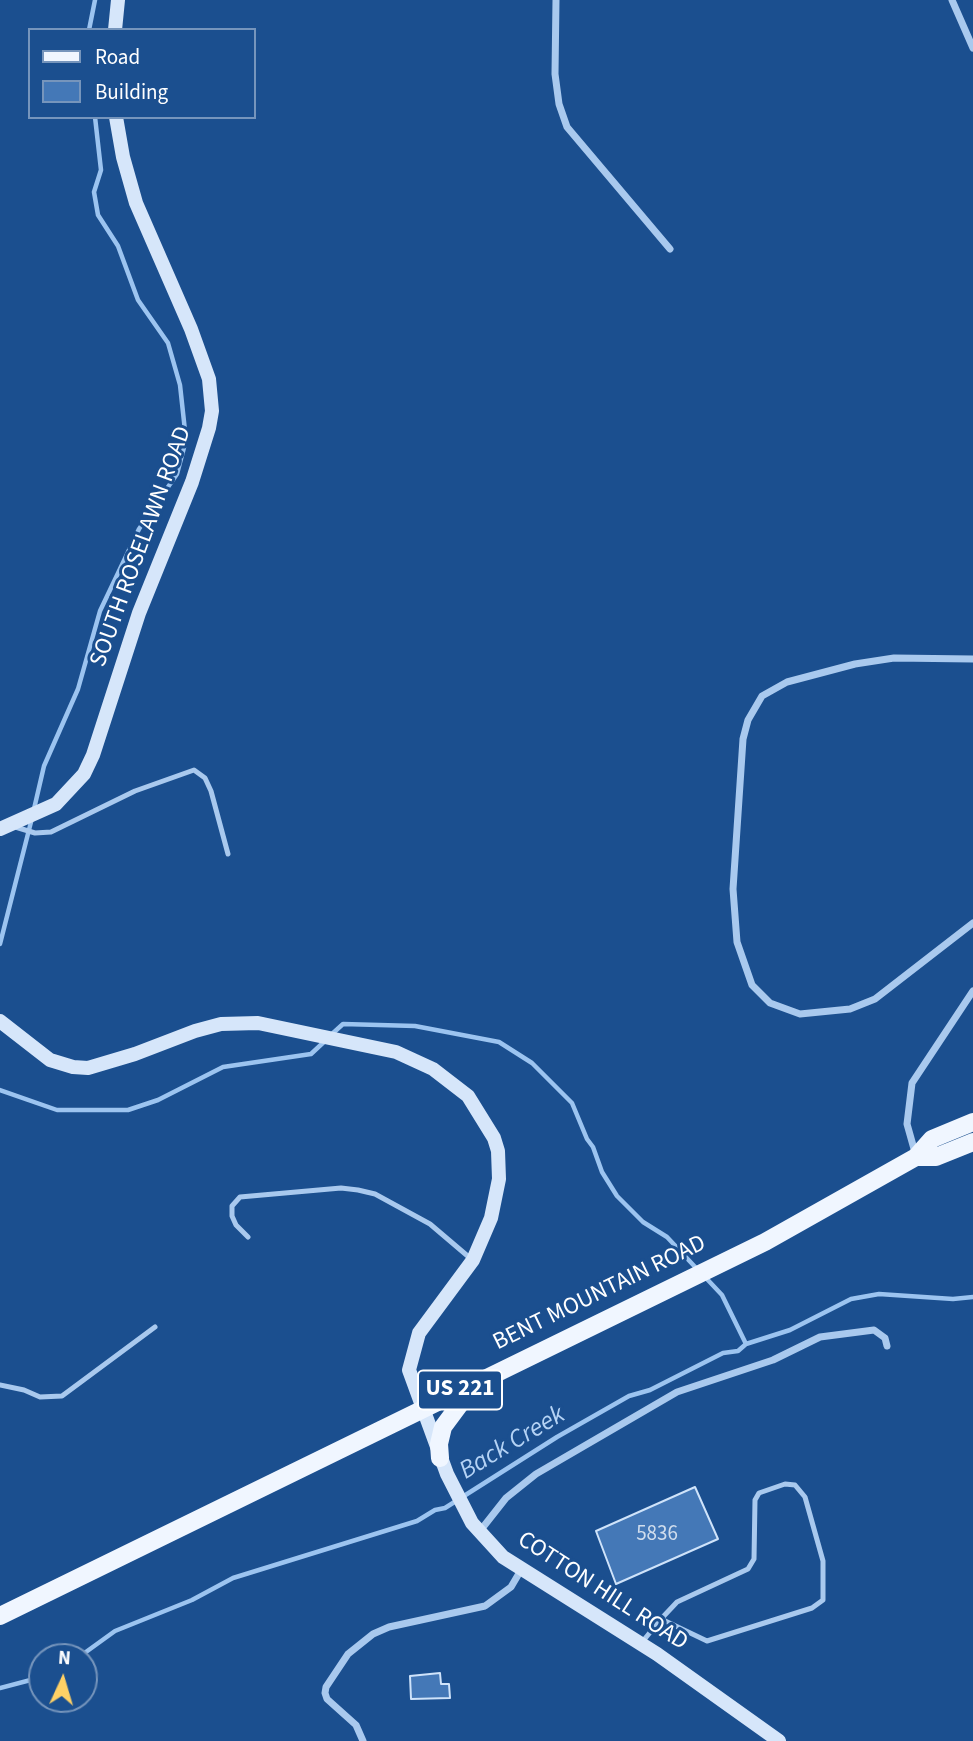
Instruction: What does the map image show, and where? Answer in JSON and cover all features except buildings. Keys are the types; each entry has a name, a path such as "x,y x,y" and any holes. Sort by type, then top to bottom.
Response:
{"main road":[{"name":"BENT MOUNTAIN ROAD","path":"0,1616 765,1242 916,1157 932,1139 973,1122"},
{"name":"BENT MOUNTAIN ROAD","path":"916,1157 936,1157 973,1142"},
{"path":"440,1458 439,1444 443,1427 480,1380"}],"street":[{"path":"115,28 118,0"},
{"path":"556,0 555,74 559,104 567,127 670,248"},
{"path":"952,0 973,48"},
{"name":"SOUTH ROSELAWN ROAD","path":"5,827 56,804 84,774 93,755 139,613 192,482 211,420 209,379 191,329 136,203 122,157 116,119"},
{"path":"973,659 894,658 855,664 787,682 762,696 748,720 743,739 733,889 737,942 752,985 770,1003 800,1014 850,1009 875,999 973,923"},
{"path":"916,1157 907,1124 912,1083 973,991"},
{"name":"COTTON HILL ROAD","path":"0,1021 50,1060 73,1067 108,1063 195,1031 237,1022 258,1023 347,1039 415,1059 441,1074 468,1096 494,1138 500,1164 499,1179 485,1239 473,1260 419,1333 409,1370 440,1458 465,1511 479,1532 521,1570 641,1644 779,1741"},
{"path":"479,1532 506,1497 536,1474 677,1392 773,1360 820,1336 874,1330 885,1338 887,1346"},
{"path":"363,1741 356,1726 327,1699 325,1693 326,1687 348,1654 373,1634 389,1627 485,1606 511,1587 521,1570"}],"lane":[{"path":"5,827 35,833 51,832 135,790 194,770 205,778 211,791 228,854"},
{"path":"248,1237 236,1225 233,1216 232,1206 240,1197 358,1190 375,1194 429,1224 473,1260"},
{"path":"0,1385 24,1390 40,1397 62,1396 155,1327"},
{"path":"641,1644 661,1619 677,1602 748,1569 754,1559 755,1500 759,1493 785,1484 795,1485 805,1497 823,1561 822,1600 812,1608 707,1641 661,1619"}],"waterway":[{"path":"89,28 95,0"},
{"path":"34,809 44,766 78,689 100,611 139,529 177,474 186,440 180,385 168,343 138,300 118,246 98,215 94,192 101,170 95,119"},
{"path":"0,944 32,818"},
{"path":"332,1034 343,1024 415,1026 499,1042 532,1063 572,1103 602,1172 617,1196 643,1222 667,1237 697,1269"},
{"path":"0,1090 57,1110 128,1110 158,1100 223,1067 311,1054 326,1040"},
{"path":"706,1278 722,1295 746,1344"},
{"name":"Back Creek","path":"98,1643 115,1631 192,1600 233,1578 417,1521 435,1510 445,1508 557,1437 629,1396 650,1390 723,1353 738,1351 746,1344 790,1330 851,1299 879,1294 953,1299 973,1297"},
{"name":"Back Creek","path":"0,1688 28,1681"}]}
